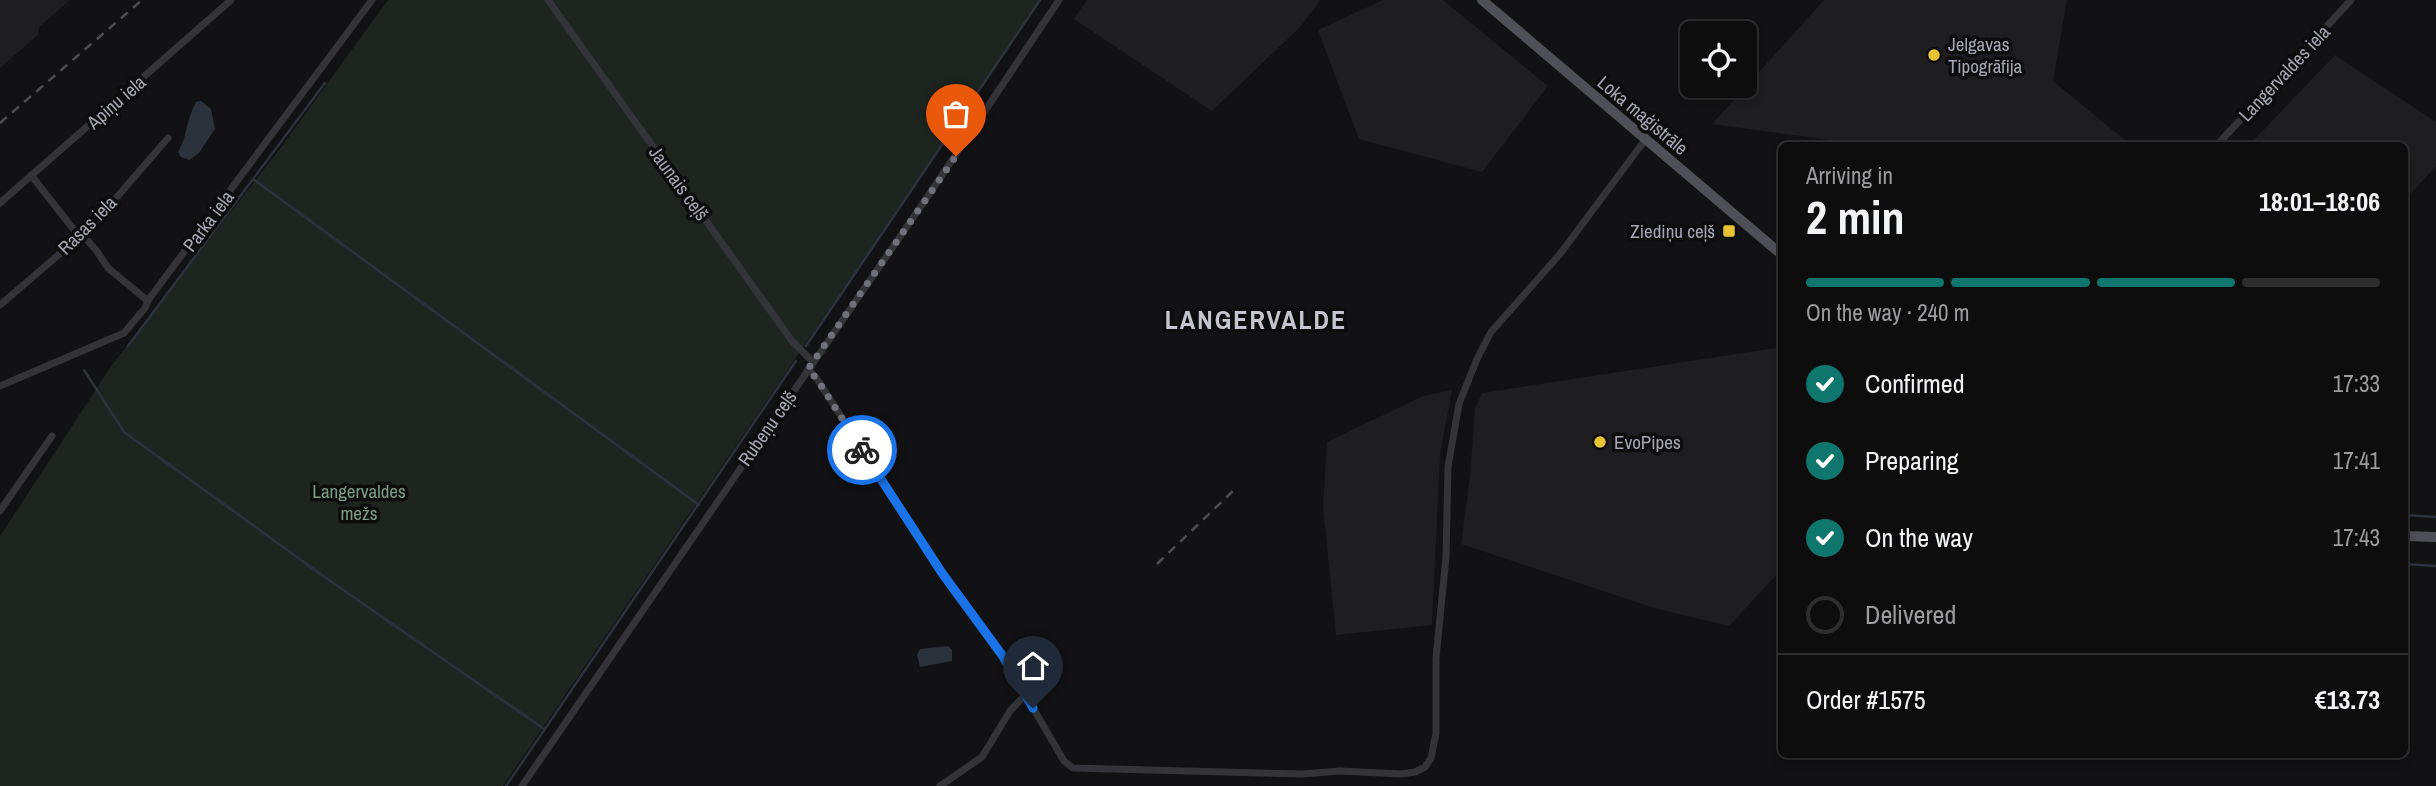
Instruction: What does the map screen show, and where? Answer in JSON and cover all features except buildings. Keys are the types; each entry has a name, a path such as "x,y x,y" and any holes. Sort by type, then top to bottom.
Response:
{"main road":[{"name":"Loka maģistrāle","path":"1482,0 1778,252"},
{"path":"2408,536 2436,537"}],"street":[{"name":"Apiņu iela","path":"0,202 231,0"},
{"name":"Parka iela","path":"0,386 124,334 372,0"},
{"name":"Jaunais ceļš","path":"548,0 792,341 813,362"},
{"name":"Rubeņu ceļš","path":"522,786 956,156 1059,0"},
{"name":"Langervaldes iela","path":"2220,142 2350,0"},
{"name":"Rasas iela","path":"0,305 81,236 168,138"},
{"path":"808,369 942,573 1002,655 1064,761 1073,768 1302,774 1340,771 1401,774 1415,772 1425,767 1431,758 1436,733 1436,658 1446,557 1448,467 1460,404 1476,359 1491,332 1560,254 1645,140"},
{"path":"31,175 61,216 96,250 108,268 148,301"},
{"path":"0,511 52,436"},
{"path":"940,786 982,757 1010,711 1025,695"}],"shaded area":[{"path":"0,0 70,0 39,27 38,35 0,68"},
{"path":"1087,0 1321,0 1300,27 1212,111 1074,19"},
{"path":"1383,0 1443,0 1548,86 1482,172 1359,139 1318,30"},
{"path":"1824,0 2067,0 2053,81 2127,142 1845,142 1712,124 1735,98 1757,98 1757,74"},
{"path":"2335,55 2436,122 2436,166 2408,197 2408,142 2252,142"},
{"path":"201,101 211,109 215,129 199,153 189,160 181,157 178,152 196,102"},
{"path":"1778,347 1778,573 1729,626 1658,609 1461,544 1475,408 1482,393"},
{"path":"1452,390 1440,455 1432,625 1336,635 1323,507 1327,442 1423,396"},
{"path":"948,646 952,650 952,661 920,667 917,655 920,649"}],"green space":[{"name":"Langervaldes mežs","path":"388,0 1041,0 503,786 0,786 0,536 112,365 279,150"}],"waterway":[{"path":"806,346 1040,0"},
{"path":"128,346 325,83"},
{"path":"253,179 699,505"},
{"path":"506,786 796,361"},
{"path":"84,370 124,432 326,578 544,729"},
{"path":"2408,515 2436,517"},
{"path":"2408,564 2436,566"}],"railway":[{"path":"0,123 142,0"},
{"path":"1157,564 1234,490"}],"way so far":[{"path":"862,450 808,369 956,156"}],"place":[{"name":"Jelgavas Tipogrāfija","path":"1934,55"},
{"name":"Ziediņu ceļš","path":"1729,231"},
{"name":"EvoPipes","path":"1600,442"}],"district":[{"name":"LANGERVALDE","path":"1256,320"}],"route":[{"path":"862,450 942,573 1002,655 1033,708"}]}
